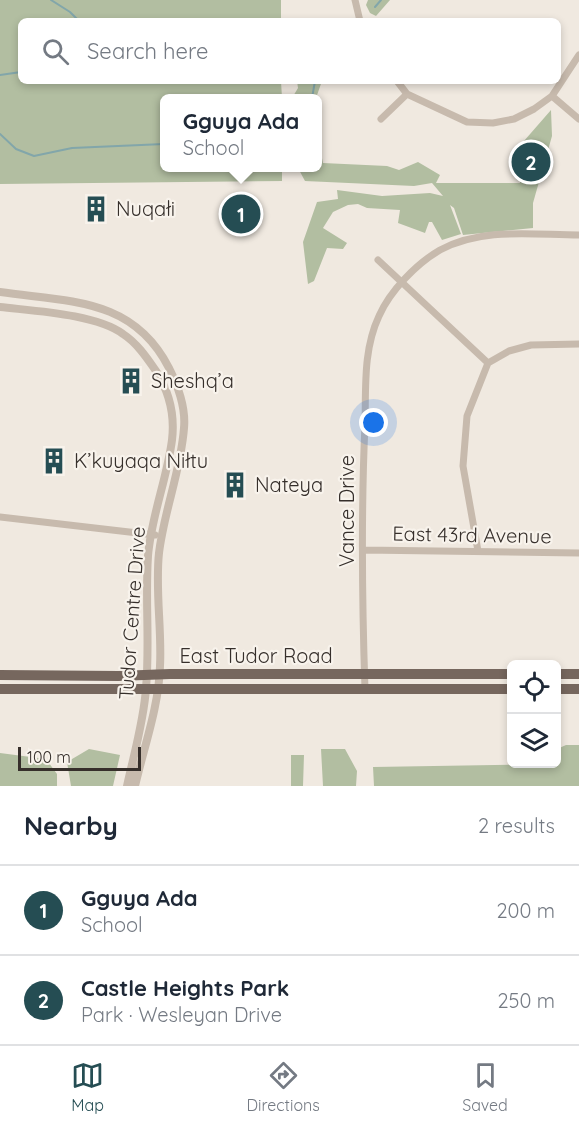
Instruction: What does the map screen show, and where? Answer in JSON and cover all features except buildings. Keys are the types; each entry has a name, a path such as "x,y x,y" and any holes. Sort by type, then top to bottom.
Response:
{"main road":[{"name":"East Tudor Road","path":"0,675 507,674"},
{"path":"561,674 579,674"},
{"name":"East Tudor Road","path":"0,689 507,688"},
{"path":"561,688 579,688"}],"street":[{"path":"355,0 359,18"},
{"path":"561,82 579,55"},
{"path":"399,84 407,94 467,122 493,123 514,119 534,109 552,96 560,84"},
{"path":"381,119 407,94"},
{"path":"552,96 579,119"},
{"name":"Vance Drive","path":"365,688 363,460 367,352 379,316 401,281 439,251 465,240 480,236 515,234 579,235"},
{"path":"378,260 488,363"},
{"name":"Tudor Centre Drive","path":"0,292 86,304 130,321 145,334 164,358 183,404 184,430 161,536 159,556 160,674 135,786"},
{"name":"Tudor Centre Drive","path":"0,307 83,318 104,324 122,333 135,343 156,372 165,386 171,404 172,443 148,556 147,688 127,786"},
{"path":"478,551 463,466 467,416 488,363 508,351 531,345 579,344"},
{"path":"0,517 161,536"},
{"name":"East 43rd Avenue","path":"364,550 579,553"}],"green space":[{"path":"0,0 281,0 281,18 18,18 18,84 281,84 282,94 160,94 160,172 282,172 282,181 0,184"},
{"path":"368,0 390,0 376,16 370,13 366,5"},
{"path":"297,84 321,84 317,94 294,94"},
{"path":"551,110 552,136 533,203 533,228 463,235 454,208 450,205 461,234 442,240 432,222 429,222 425,233 398,223 400,210 367,208 358,204 348,205 333,212 323,228 347,243 343,249 327,248 314,281 308,284 303,242 317,202 338,199 337,190 382,196 430,193 443,196 432,183 414,186 305,181 300,172 322,172 322,158 323,163 387,166 399,170 418,162 440,175 436,183 520,183 517,149"},
{"path":"579,745 579,786 374,786 373,767 507,765 507,768 561,768 561,747"},
{"path":"89,749 120,755 113,786 71,786 67,762"},
{"path":"321,749 345,749 357,771 356,786 323,786"},
{"path":"0,753 46,759 57,774 57,786 0,786"},
{"path":"291,755 304,755 303,786 291,786"}],"waterway":[{"path":"51,0 76,18"},
{"path":"375,7 381,0"},
{"path":"0,75 18,72"},
{"path":"313,94 314,84"},
{"path":"0,134 16,149 34,156 72,148 160,144"}],"place":[{"name":"Castle Heights Park","path":"531,162"},
{"name":"Nuqałi","path":"96,209"},
{"name":"Gguya Ada","path":"241,214"},
{"name":"Sheshq’a","path":"131,381"},
{"name":"K’kuyaqa Niłtu","path":"54,461"},
{"name":"Nateya","path":"235,485"}]}
